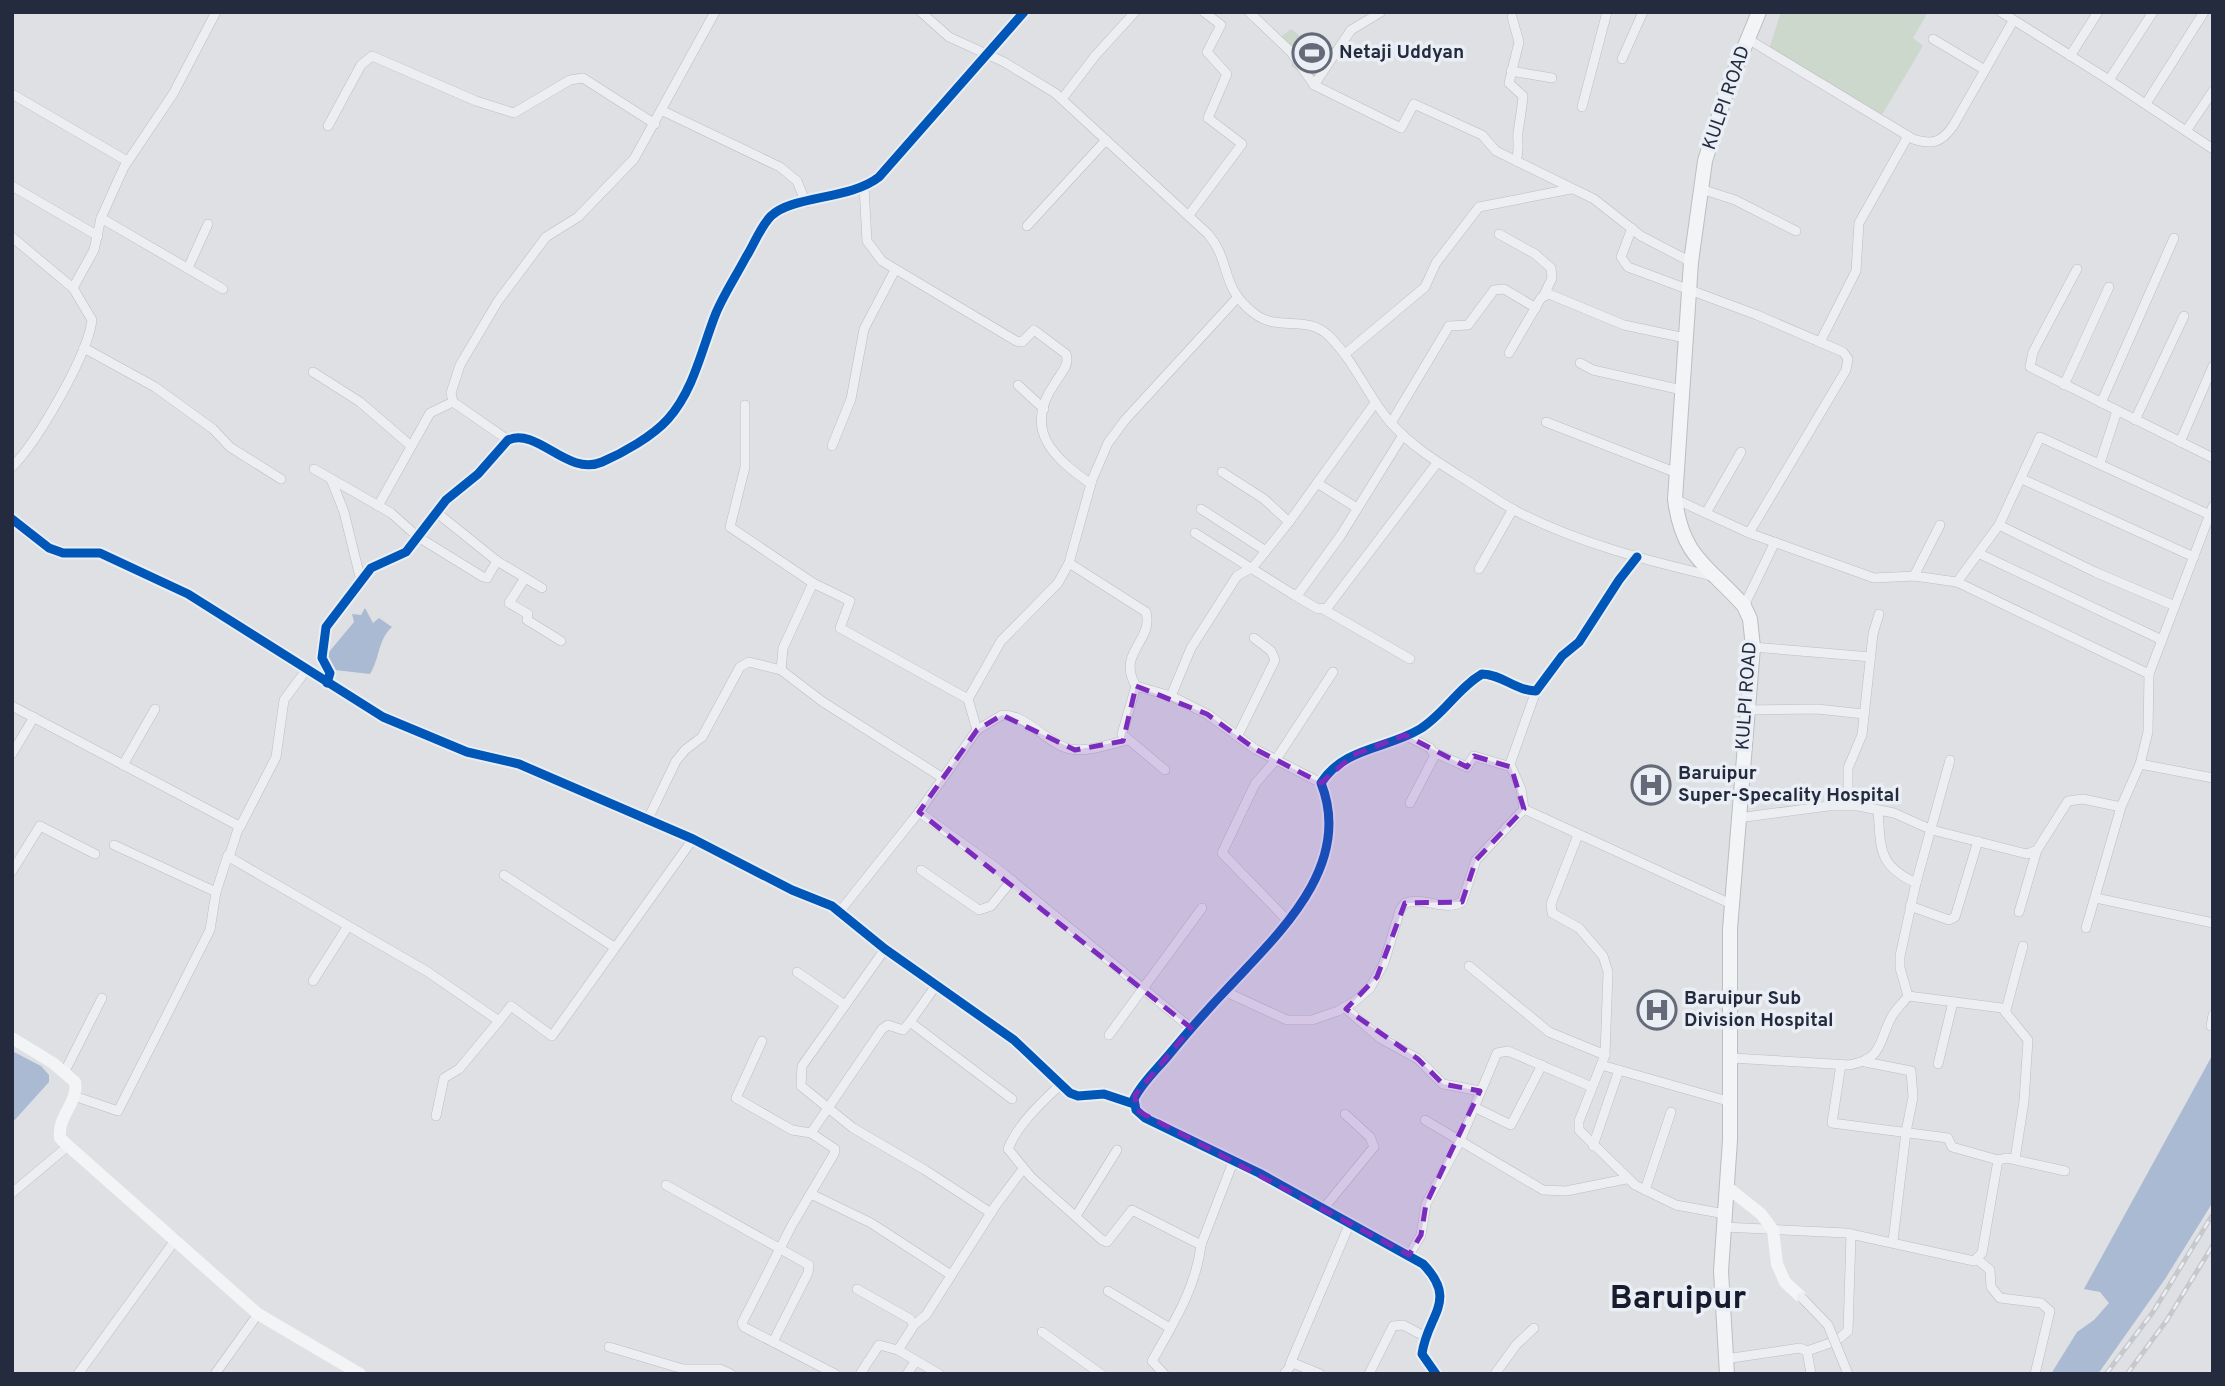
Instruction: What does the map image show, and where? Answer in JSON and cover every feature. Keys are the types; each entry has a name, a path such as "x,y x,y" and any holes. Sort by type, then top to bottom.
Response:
{"main road":[{"name":"KULPI ROAD","path":"1726,1367 1721,1271 1731,1102 1731,904 1753,647 1750,619 1744,606 1686,543 1677,520 1675,499 1691,262 1701,189 1711,136 1759,12"},
{"path":"12,1038 65,1071 75,1082 74,1096 60,1124 60,1138 68,1146 258,1314 360,1374"},
{"path":"1727,1188 1762,1214 1773,1230 1777,1264 1786,1282 1801,1297"}],"street":[{"path":"73,288 90,259 101,218 127,161 173,94 216,12"},
{"path":"715,12 663,111 626,168 578,217 546,237 505,292 460,365 451,393 453,402 508,440 525,438 574,463 588,466 611,457 663,424 679,402 722,300 775,213 864,187 879,177 1024,12"},
{"path":"921,12 949,37 1030,76 1062,99 1214,241 1230,288 1237,298 1269,322 1308,323 1317,327 1345,354 1375,403 1391,423 1437,463 1513,509 1588,543 1717,578"},
{"path":"1062,99 1095,56 1135,12"},
{"path":"1189,215 1242,144 1208,118 1227,74 1207,52 1221,25 1204,12"},
{"path":"1249,12 1291,52 1314,85 1401,128 1414,104 1482,135 1496,151 1606,207 1632,228 1691,262"},
{"path":"1314,85 1351,30 1381,12"},
{"path":"1582,107 1607,12"},
{"path":"1622,58 1643,12"},
{"path":"2001,12 2147,102 2213,149"},
{"path":"2070,56 2098,12"},
{"path":"2109,80 2153,12"},
{"path":"2147,102 2204,12"},
{"path":"1512,17 1519,42 1509,83 1523,96 1523,114 1517,134 1521,146 1516,161"},
{"path":"1748,39 1908,136 1927,144 1936,143 1945,136 2012,21"},
{"path":"1933,39 1985,70"},
{"path":"328,126 361,65 372,56 467,97 514,113 570,79 583,78 655,124"},
{"path":"1511,71 1552,78"},
{"path":"2186,131 2213,91"},
{"path":"12,94 127,161"},
{"path":"663,111 780,167 797,181 806,203"},
{"path":"1820,342 1856,271 1860,223 1908,136"},
{"path":"1027,226 1106,140"},
{"path":"12,186 98,236"},
{"path":"864,187 867,241 875,255 895,270 1016,341 1022,342 1031,331 1036,331 1066,354 1068,362 1048,392 1042,436 1058,461 1091,484"},
{"path":"1345,354 1420,293 1436,263 1479,207 1573,189"},
{"path":"1701,189 1735,200 1796,231"},
{"path":"101,218 223,289"},
{"path":"188,268 208,224"},
{"path":"1632,228 1621,257 1623,263 1689,292 1757,315 1843,352 1848,359 1846,370 1749,533"},
{"path":"1499,234 1535,254 1551,268 1552,278 1509,353"},
{"path":"12,237 73,288 92,315 91,332 84,348 35,439 12,467"},
{"path":"2101,403 2174,238"},
{"path":"2077,269 2029,362 2034,371 2213,458"},
{"path":"832,446 851,399 864,329 895,270"},
{"path":"2064,385 2109,287"},
{"path":"1391,423 1449,326 1468,325 1494,290 1504,289 1536,308"},
{"path":"1544,295 1553,295 1624,325 1685,338"},
{"path":"968,699 1000,641 1058,583 1069,563 1101,455 1125,420 1237,298"},
{"path":"2135,420 2184,316"},
{"path":"84,348 155,387 214,429 230,447 281,480"},
{"path":"1580,363 1593,370 1682,390"},
{"path":"2180,442 2213,366"},
{"path":"313,372 360,402 411,446"},
{"path":"1018,385 1044,409"},
{"path":"378,506 433,410 453,402"},
{"path":"1171,695 1199,634 1237,576 1253,567 1289,523 1375,403"},
{"path":"745,405 745,467 730,527 804,574 813,583 849,601 840,628 968,699 978,730"},
{"path":"2100,463 2117,411"},
{"path":"1546,422 1677,473"},
{"path":"1294,595 1305,588 1403,435"},
{"path":"1957,582 1999,525 2040,437 2211,510 2149,674 2148,732 2140,764 2121,807 2086,928"},
{"path":"327,683 331,675 322,658 324,631 371,568 406,552 436,512 478,474 508,440"},
{"path":"1706,513 1741,452"},
{"path":"1323,610 1332,603 1437,463"},
{"path":"314,469 378,506 405,524 418,537 485,578 497,561"},
{"path":"1222,472 1264,499 1289,523"},
{"path":"331,478 344,512 361,582"},
{"path":"2022,480 2194,557"},
{"path":"1317,483 1357,508"},
{"path":"1675,499 1749,533 1874,578 1914,576 1957,582 2149,674"},
{"path":"1201,509 1266,551"},
{"path":"1479,569 1513,509"},
{"path":"436,512 497,561 542,588"},
{"path":"12,519 49,548 63,553 100,553 164,582 383,717 467,752 513,762 648,819 840,911 885,949 1014,1040 1060,1084 1078,1096 1104,1094 1134,1104"},
{"path":"1914,576 1940,525"},
{"path":"1999,525 2095,572 2175,606"},
{"path":"1195,533 1294,595 1410,659"},
{"path":"1744,606 1776,542"},
{"path":"1980,554 2162,640"},
{"path":"1524,809 1521,789 1511,767 1511,755 1536,691 1562,656 1579,642 1637,557"},
{"path":"1069,563 1146,612 1147,624 1129,665 1129,674 1136,686 1171,695 1215,718 1275,761 1321,783 1330,809 1324,851 1310,894 1135,1095 1136,1110 1145,1118 1409,1255 1433,1275 1440,1287 1439,1308 1426,1337 1422,1354 1436,1374"},
{"path":"525,578 509,603 528,613 528,621 561,641"},
{"path":"781,670 783,648 813,583"},
{"path":"1848,805 1848,768 1862,736 1879,614"},
{"path":"1238,735 1275,660 1271,651 1254,638"},
{"path":"1753,647 1871,657"},
{"path":"648,819 676,761 684,750 702,737 740,667 749,662 781,670 824,702 943,778"},
{"path":"74,1096 118,1111 209,930 216,892 228,855 276,757 284,700 307,669"},
{"path":"1289,921 1222,853 1255,784 1275,761 1334,672"},
{"path":"1321,783 1327,774 1353,755 1420,729 1438,715 1471,680 1482,674 1495,674 1529,691 1536,691"},
{"path":"1136,686 1122,729 1127,740 1165,770"},
{"path":"12,706 240,827"},
{"path":"123,765 155,709"},
{"path":"1747,710 1817,709 1864,714"},
{"path":"840,911 919,812 978,730 1002,715 1009,715 1063,747 1075,750 1127,740"},
{"path":"12,754 33,717"},
{"path":"1405,735 1433,752 1467,767 1474,756 1511,767"},
{"path":"1410,803 1434,758 1433,752"},
{"path":"1908,996 1900,968 1910,906 1950,760"},
{"path":"2140,764 2213,778"},
{"path":"2019,912 2037,850 2068,801 2083,799 2121,807"},
{"path":"1738,818 1848,805 1894,813 1932,830 2021,853 2037,850"},
{"path":"1524,809 1731,904"},
{"path":"1224,991 1287,1020 1312,1020 1344,1007 1370,988 1377,977 1405,903 1413,900 1455,906 1462,902 1467,894 1473,865 1524,809"},
{"path":"1878,810 1885,861 1896,873 1916,883"},
{"path":"919,812 1012,880 1191,1028"},
{"path":"12,871 40,826 95,854"},
{"path":"1578,835 1551,904 1552,913 1579,928 1603,956 1608,972 1605,1055 1579,1121 1579,1130 1626,1179 1676,1206 1724,1220 1773,1230 1851,1234 1893,1241 1967,1260 1976,1259 1982,1253 1998,1160"},
{"path":"436,1116 444,1078 459,1069 511,1006 552,1037 693,839"},
{"path":"1910,906 1949,920 1955,917 1978,841"},
{"path":"114,845 216,892"},
{"path":"228,855 428,972 499,1021"},
{"path":"921,870 979,910 991,906 1012,880"},
{"path":"504,874 614,947"},
{"path":"2096,898 2213,923"},
{"path":"1109,1035 1202,908"},
{"path":"313,981 348,926"},
{"path":"2015,1159 2024,1101 2028,1040 2025,1032 2010,1020 2006,1010 2023,946"},
{"path":"885,949 802,1066 799,1078 801,1086 853,1128 991,1213"},
{"path":"1469,966 1549,1032 1605,1055"},
{"path":"797,972 845,1005"},
{"path":"811,1133 826,1107 882,1029 888,1025 903,1030 937,984"},
{"path":"1908,996 2006,1010"},
{"path":"1865,1062 1878,1050 1891,1017 1908,996"},
{"path":"65,1071 102,998"},
{"path":"1938,1065 1953,1002"},
{"path":"1344,1007 1380,1038 1418,1059 1443,1084 1480,1091"},
{"path":"2211,1026 2213,1014"},
{"path":"910,1022 1012,1099"},
{"path":"762,1041 736,1098 792,1130 811,1133 835,1149 742,1318 744,1327 835,1374"},
{"path":"1409,1255 1421,1235 1426,1204 1460,1141 1494,1058 1501,1050 1592,1087"},
{"path":"1731,1058 1841,1064 1865,1062 1911,1071 1913,1097 1906,1132 1893,1241"},
{"path":"1841,1064 1832,1123 1948,1138 1952,1147 1998,1160 2015,1159 2065,1171"},
{"path":"1474,1107 1511,1125 1542,1065"},
{"path":"1601,1065 1731,1102"},
{"path":"1593,1146 1619,1070"},
{"path":"1060,1084 1032,1113 1010,1143 1008,1149 1023,1169 1107,1242 1128,1213 1137,1210 1201,1245"},
{"path":"1645,1190 1671,1112"},
{"path":"1323,1209 1374,1147 1370,1137 1345,1114"},
{"path":"1425,1120 1543,1190 1566,1191 1626,1179"},
{"path":"12,1193 68,1146"},
{"path":"1076,1216 1117,1150"},
{"path":"1164,1374 1152,1361 1195,1277 1201,1245 1233,1162"},
{"path":"898,1350 914,1325 926,1315 991,1213 1023,1169"},
{"path":"666,1185 806,1262 809,1269 773,1342"},
{"path":"811,1194 861,1218 951,1275"},
{"path":"1284,1374 1350,1223"},
{"path":"1726,1367 1800,1348 1807,1351 1836,1341 1848,1331 1851,1234"},
{"path":"78,1374 176,1239"},
{"path":"1976,1259 1990,1269 1991,1287 2000,1298 2041,1303 2050,1311 2035,1374"},
{"path":"857,1289 911,1319 914,1325"},
{"path":"1108,1291 1170,1328"},
{"path":"1801,1297 1828,1325 1848,1374"},
{"path":"215,1374 258,1314"},
{"path":"1369,1374 1392,1326 1404,1325 1426,1337"},
{"path":"1495,1374 1516,1345 1534,1328"},
{"path":"1042,1332 1101,1374"},
{"path":"864,1373 878,1345 898,1350 939,1374"},
{"path":"609,1347 683,1369 720,1370 731,1374"},
{"path":"1807,1351 1811,1374"},
{"path":"907,1374 915,1362"},
{"path":"1290,1364 1320,1374"}],"highlighted area":[{"path":"1136,686 1207,714 1255,749 1321,783 1353,755 1405,735 1467,767 1474,756 1511,767 1524,809 1476,860 1462,902 1405,903 1377,977 1346,1009 1418,1059 1443,1084 1480,1091 1426,1204 1421,1235 1409,1255 1136,1110 1135,1095 1191,1028 919,812 977,730 1002,715 1075,750 1123,741"}],"shaded area":[{"path":"1781,12 1928,12 1913,38 1923,46 1880,118 1769,49"},
{"name":"Netaji Uddyan","path":"1291,29 1308,42 1316,37 1336,49 1312,80 1291,66 1293,57 1281,37"}],"water":[{"path":"365,608 373,623 379,618 392,627 384,637 373,668 370,674 335,670 325,663 324,658 354,622 352,614 361,615"},
{"path":"14,1052 41,1066 49,1075 49,1082 12,1123"},
{"path":"2213,1054 2213,1202 2165,1279 2098,1374 2051,1374 2077,1332 2094,1320 2109,1303 2100,1292 2084,1289"}],"railway":[{"path":"2106,1374 2153,1312 2213,1214"},
{"path":"2127,1374 2167,1320 2213,1245"}],"cycle path":[{"path":"327,683 330,673 322,658 326,627 371,568 406,552 446,500 478,474 508,440 530,440 565,458 589,465 619,454 662,425 684,395 697,368 719,306 767,220 793,204 853,190 879,177 1024,12"},
{"path":"12,519 49,548 63,553 100,553 188,594 383,717 467,752 519,764 693,839 792,890 832,906 885,949 1014,1040 1070,1093 1078,1096 1104,1094 1134,1104"},
{"path":"1436,1374 1422,1354 1438,1308 1439,1288 1423,1264 1259,1173 1145,1118 1136,1110 1134,1099 1189,1031 1288,922 1306,896 1319,870 1327,842 1329,813 1321,783 1331,771 1354,755 1420,729 1482,674 1536,691 1562,656 1579,642 1637,557"}],"place":[{"name":"Netaji Uddyan","path":"1312,53"},
{"name":"Baruipur Super-Specality Hospital","path":"1651,785"},
{"name":"Baruipur Sub Division Hospital","path":"1657,1010"}],"district":[{"name":"Baruipur","path":"1678,1300"}]}
